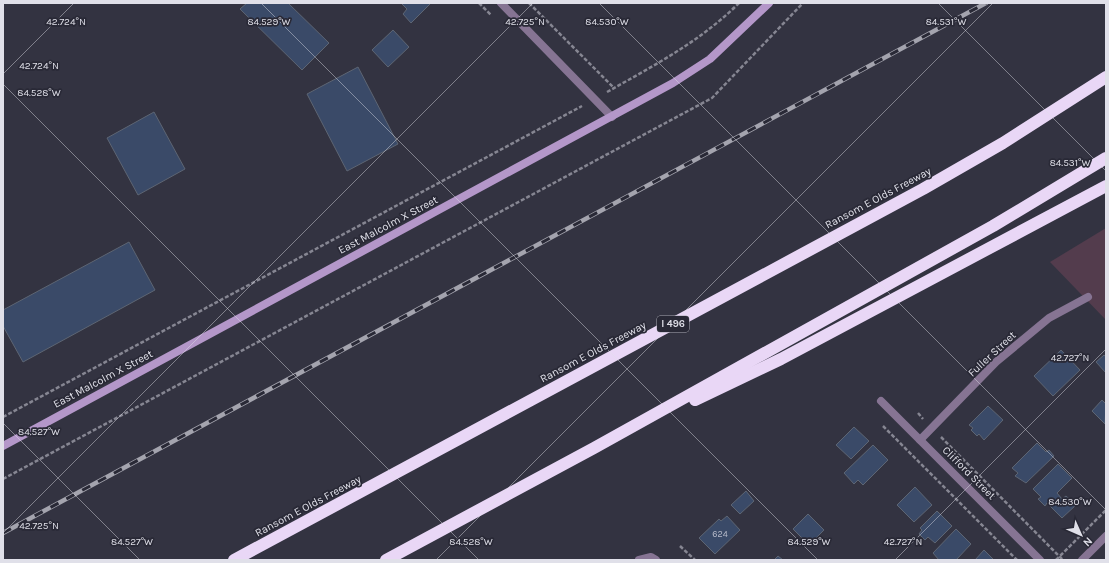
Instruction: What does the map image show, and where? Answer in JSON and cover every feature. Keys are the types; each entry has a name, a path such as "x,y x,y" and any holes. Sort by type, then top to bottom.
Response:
{"highway":[{"name":"Ransom E Olds Freeway","path":"234,560 924,189 1009,139 1106,77"},
{"path":"386,560 594,448 993,226 1106,158"},
{"path":"594,448 781,359 1106,186"}],"street":[{"path":"501,3 612,117"},
{"name":"East Malcolm X Street","path":"3,446 612,117 710,59 769,3"},
{"name":"Fuller Street","path":"920,440 996,362 1049,318 1088,297"},
{"name":"Clifford Street","path":"880,401 1040,560"},
{"path":"1082,560 1106,536"},
{"path":"639,560 651,557 656,560"}],"path":[{"path":"529,3 614,88"},
{"path":"3,417 614,88 685,47 725,17 739,3"},
{"path":"3,479 712,98 803,3"},
{"path":"918,413 1063,560"},
{"path":"883,426 1017,560"},
{"path":"1056,560 1106,510"},
{"path":"680,546 695,560"}],"shaded area":[{"path":"1106,228 1106,320 1050,262"}],"building":[{"path":"247,3 288,3 329,43 302,70 240,9"},
{"path":"401,3 431,3 411,23 403,14 407,9"},
{"path":"393,30 409,47 388,67 372,50"},
{"path":"358,67 398,144 347,171 307,94"},
{"path":"154,112 185,169 138,195 107,138"},
{"path":"129,242 155,290 23,362 3,326 3,310"},
{"path":"1061,350 1080,370 1053,396 1034,376"},
{"path":"1104,355 1106,357 1106,373 1096,362"},
{"path":"1102,400 1106,404 1105,424 1092,411"},
{"path":"988,406 1003,420 984,440 979,434 977,436 971,430 973,428 969,425"},
{"path":"854,427 869,441 851,459 836,445"},
{"path":"1037,443 1046,452 1049,450 1054,456 1026,483 1015,476 1018,473 1012,468"},
{"path":"873,445 888,460 863,485 858,480 854,484 844,473"},
{"path":"1058,464 1072,478 1057,493 1062,499 1066,496 1076,505 1062,518 1047,503 1045,506 1038,499 1041,497 1033,489"},
{"path":"915,487 932,505 914,522 897,505"},
{"path":"746,491 754,501 740,514 731,505"},
{"path":"937,511 952,526 935,543 928,537 925,540 919,534 922,530 920,528"},
{"path":"808,514 824,530 809,545 793,529"},
{"path":"727,516 740,530 715,554 699,538 719,519 721,521"},
{"path":"956,529 971,544 956,560 939,560 933,553"},
{"path":"984,550 994,560 975,560"},
{"path":"778,556 783,560 774,560"}],"railway":[{"path":"3,533 986,3"}]}
